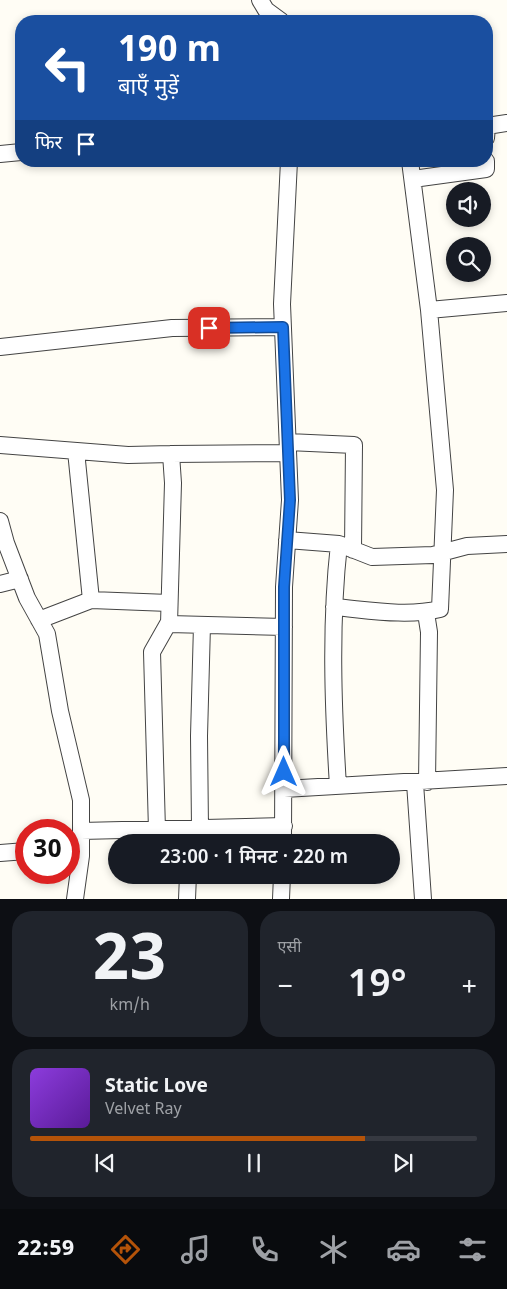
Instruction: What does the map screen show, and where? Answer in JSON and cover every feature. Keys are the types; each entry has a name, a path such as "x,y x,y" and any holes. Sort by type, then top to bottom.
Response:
{"street":[{"path":"260,0 266,10 273,15"},
{"path":"493,125 507,123"},
{"path":"0,154 15,153"},
{"path":"284,834 284,628 290,500 282,304 289,167"},
{"path":"334,607 426,613 440,609 445,490 429,310 411,167"},
{"path":"413,179 486,169 486,167"},
{"path":"429,310 507,303"},
{"path":"0,347 172,328 283,327"},
{"path":"0,445 128,454 171,454 354,445 346,547 334,607 334,724 338,786"},
{"path":"76,451 91,600"},
{"path":"157,830 152,652 169,622 173,483 171,454"},
{"path":"0,521 6,544 20,580 47,634 60,711 81,800 79,819"},
{"path":"288,540 346,547 372,557 433,555 467,546 507,544"},
{"path":"0,584 20,580"},
{"path":"39,620 91,600 169,603"},
{"path":"423,899 421,782 428,632 426,613"},
{"path":"169,622 169,624 284,628"},
{"path":"193,833 199,736 202,625"},
{"path":"284,789 507,776"},
{"path":"80,842 157,830 193,833 284,826"},
{"path":"0,853 15,852"},
{"path":"75,899 76,884"},
{"path":"187,899 188,884"},
{"path":"281,899 282,884"}],"route":[{"path":"209,328 283,327 290,500 284,587 284,772"}]}
